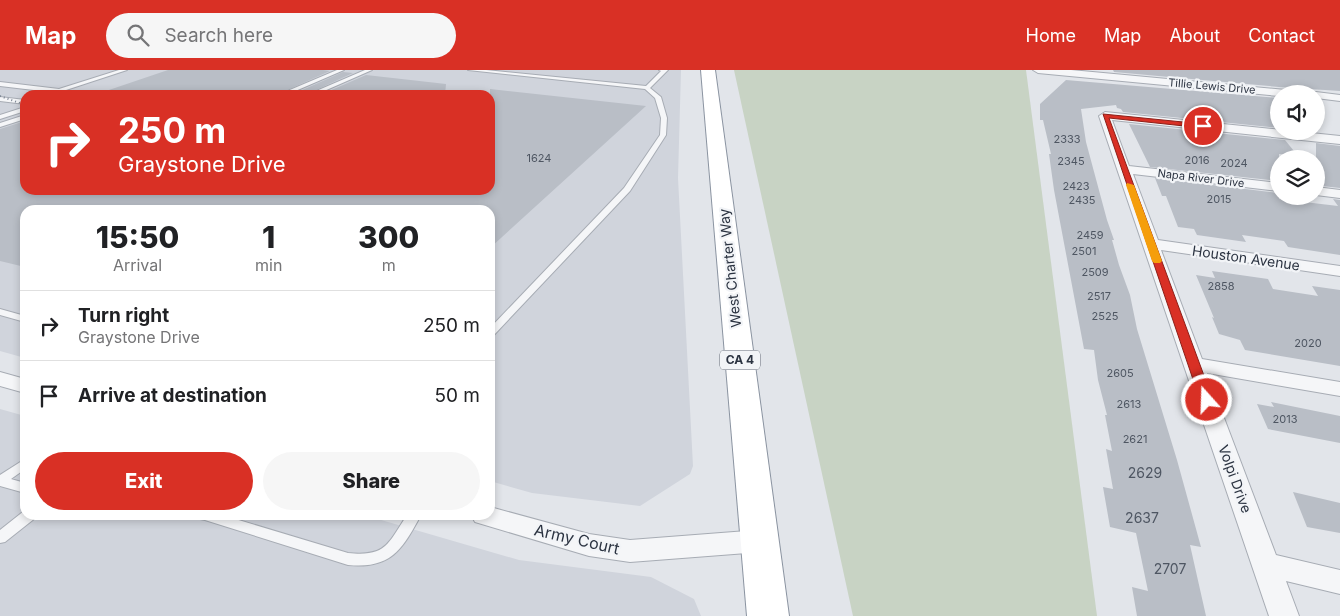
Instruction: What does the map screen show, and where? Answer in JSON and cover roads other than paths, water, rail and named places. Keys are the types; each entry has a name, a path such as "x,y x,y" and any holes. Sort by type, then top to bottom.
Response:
{"highway":[{"name":"West Charter Way","path":"708,70 768,616"}],"street":[{"name":"Tillie Lewis Drive","path":"1038,70 1084,72 1270,91"},
{"path":"1325,96 1340,98"},
{"path":"1325,99 1340,109"},
{"name":"Volpi Drive","path":"1284,616 1105,116 1340,140"},
{"name":"Napa River Drive","path":"1124,169 1270,186"},
{"path":"1325,193 1340,194"},
{"name":"Houston Avenue","path":"1151,244 1340,271"},
{"path":"1194,364 1340,390"},
{"path":"0,379 20,385"},
{"name":"Army Court","path":"495,518 589,545 630,551 760,541"},
{"path":"1266,564 1340,582"}],"lane":[{"path":"62,90 124,70"},
{"path":"294,90 340,70"},
{"path":"322,90 368,70"},
{"path":"471,70 647,88 658,97 664,118 663,135 627,189 495,329"},
{"path":"647,88 665,70 662,70"},
{"path":"0,84 51,90"},
{"path":"0,99 20,102"},
{"path":"0,107 20,102"},
{"path":"0,117 20,110"},
{"path":"0,125 20,119"},
{"path":"0,312 20,318"},
{"path":"0,481 20,467"},
{"path":"0,481 20,487"},
{"path":"0,538 23,520"},
{"path":"221,520 360,561 378,558 389,553 411,520"}],"railway":[{"path":"0,96 20,103"}]}
